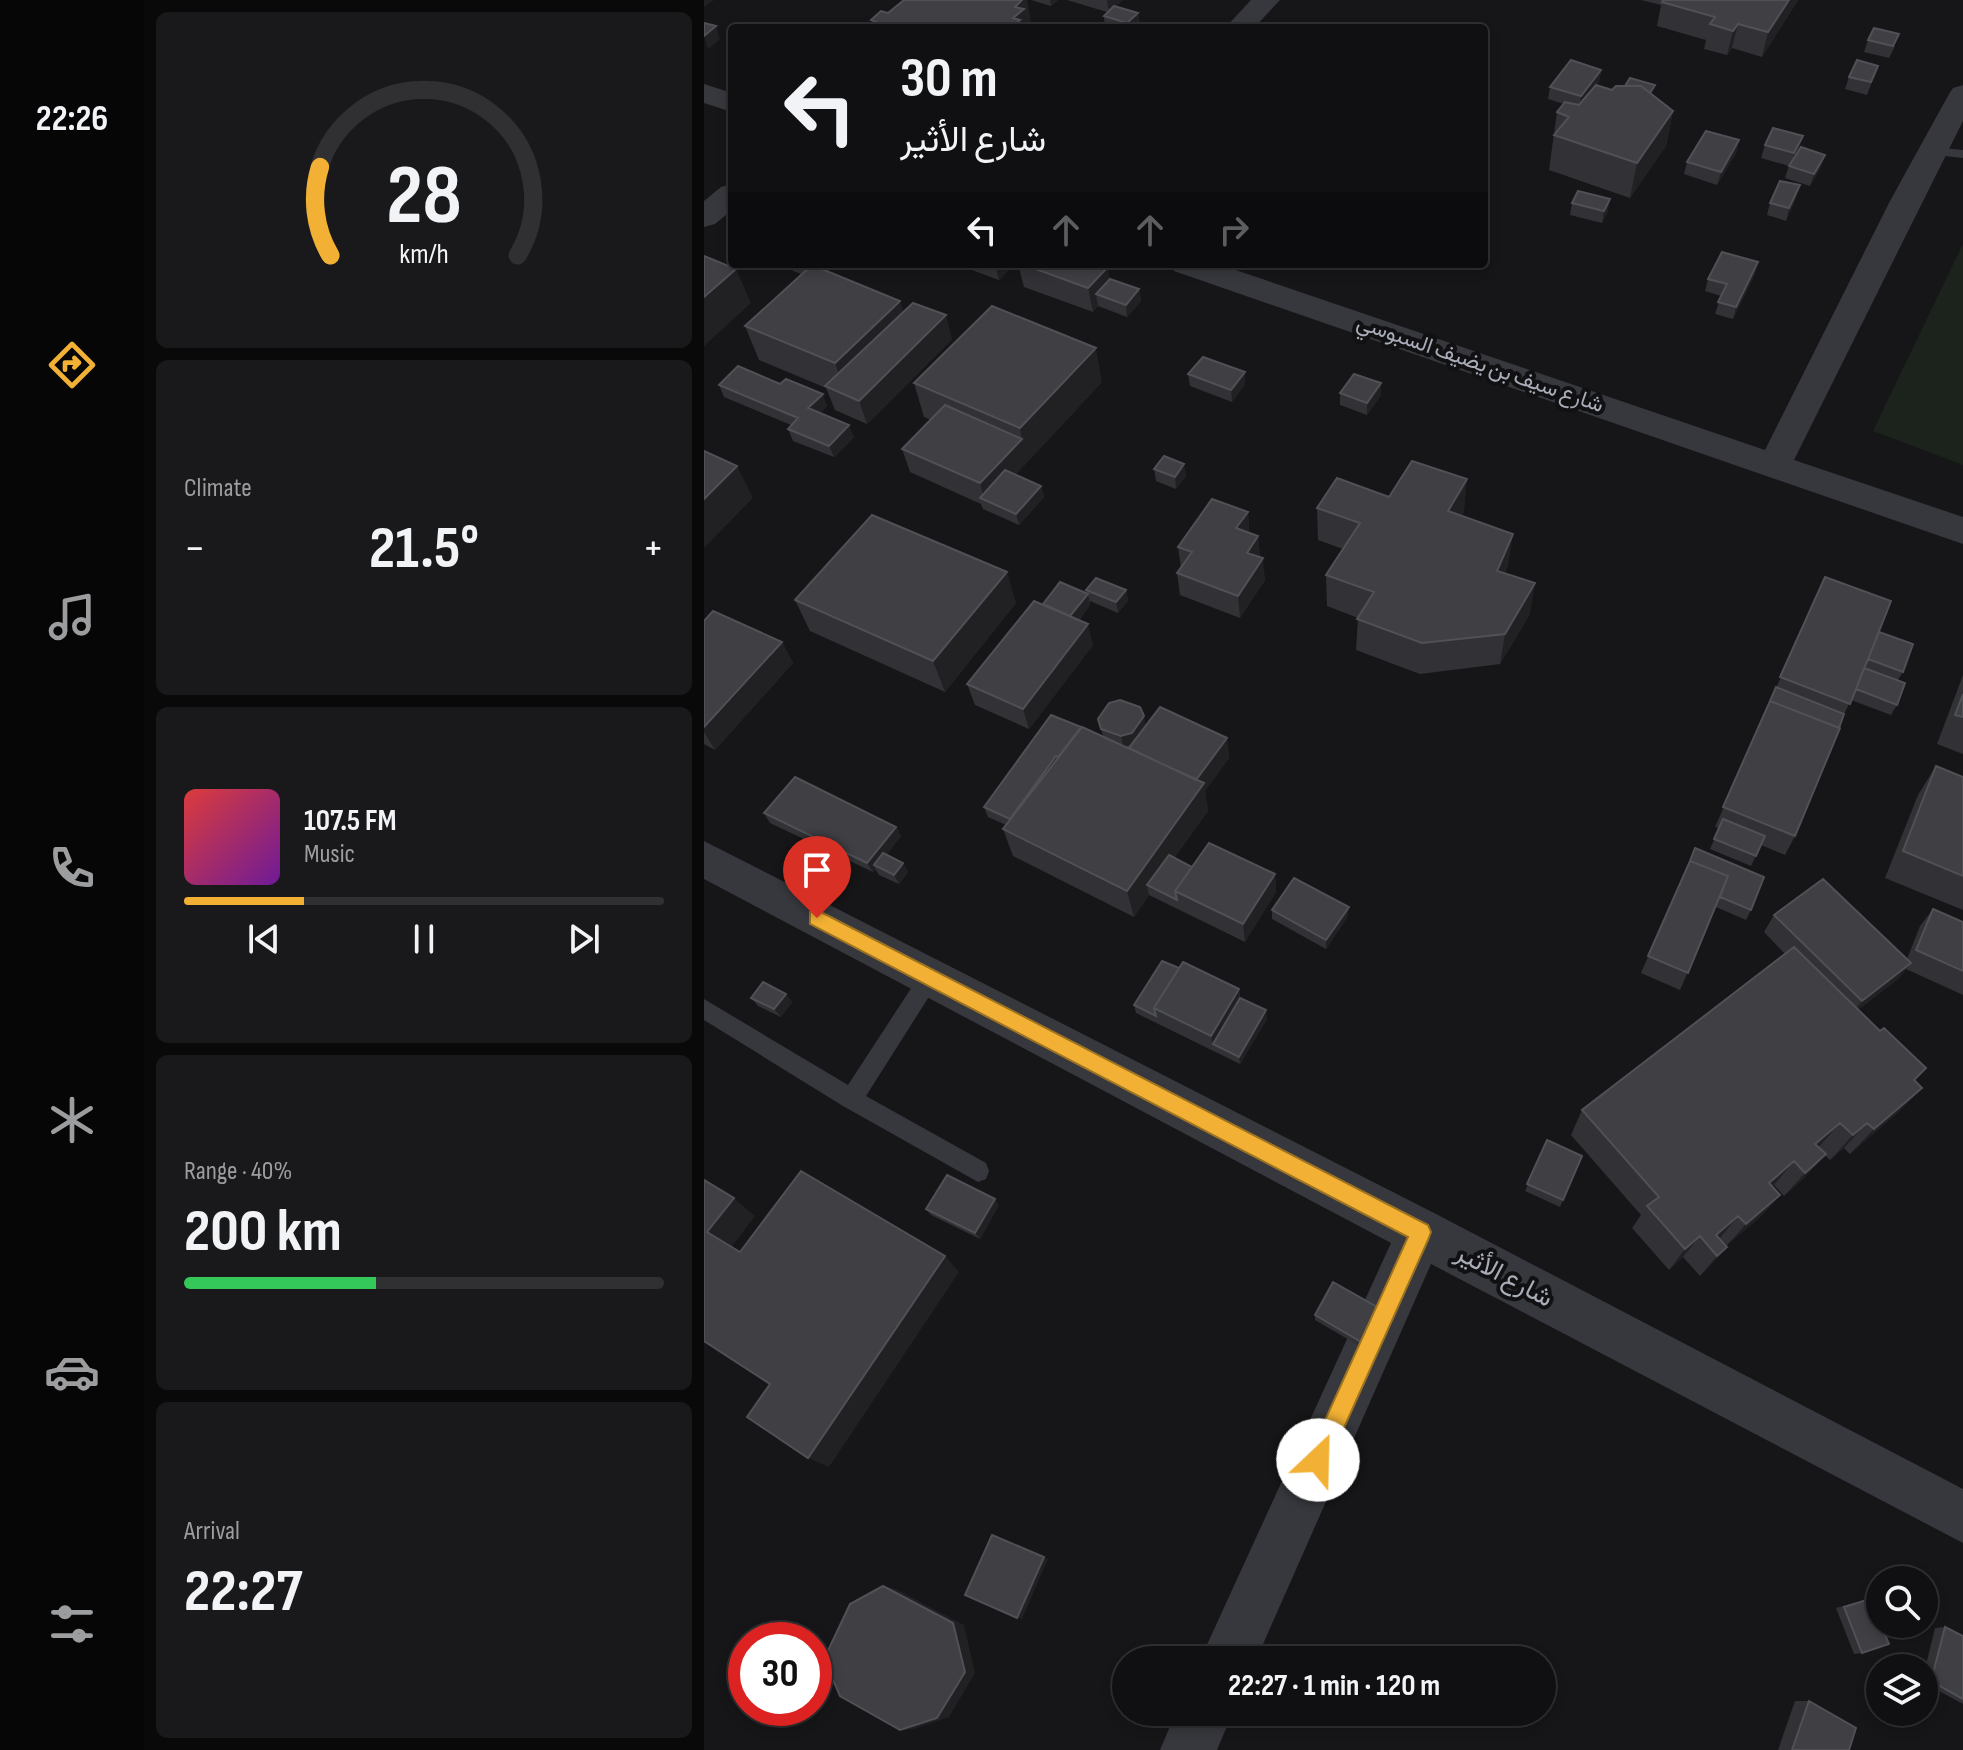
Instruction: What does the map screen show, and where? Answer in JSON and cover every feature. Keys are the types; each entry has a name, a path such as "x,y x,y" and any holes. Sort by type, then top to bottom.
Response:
{"street":[{"path":"1243,24 1266,0"},
{"path":"704,93 728,102"},
{"path":"1775,464 1948,153 1963,94"},
{"path":"704,217 728,197"},
{"name":"شارع سيف بن يضيف السبوسي","path":"1197,268 1963,531"},
{"name":"شارع الأثير","path":"704,859 1963,1517"},
{"path":"1234,1646 1421,1232"},
{"path":"1188,1750 1199,1726"}],"lane":[{"path":"851,1099 930,977"},
{"path":"704,1009 851,1099 978,1171"}],"shaded area":[{"path":"1963,244 1963,465 1873,431"}],"building":[{"path":"904,0 1022,0 1015,7 1024,9 1013,18 1020,20 1016,24 873,24 876,22 871,20 881,11 888,13"},
{"path":"1663,0 1789,0 1768,32 1738,24 1733,31 1710,24 1715,17"},
{"path":"1114,6 1138,13 1127,23 1104,16"},
{"path":"704,23 716,26 704,36"},
{"path":"1874,28 1899,34 1893,46 1868,40"},
{"path":"1571,60 1601,70 1581,96 1550,87"},
{"path":"1857,60 1878,66 1871,82 1849,77"},
{"path":"1630,78 1655,85 1650,93 1641,86 1625,86"},
{"path":"1596,85 1612,90 1616,86 1641,86 1673,111 1637,163 1554,135 1569,117 1557,112 1565,102 1579,105"},
{"path":"1773,128 1803,136 1794,153 1765,145"},
{"path":"1706,131 1739,140 1721,172 1687,162"},
{"path":"1801,147 1825,155 1814,174 1789,166"},
{"path":"1780,181 1800,185 1789,208 1770,203"},
{"path":"1578,191 1610,199 1604,211 1572,203"},
{"path":"1722,252 1758,262 1736,307 1718,302 1727,284 1708,279"},
{"path":"704,256 736,269 704,297"},
{"path":"809,268 819,268 900,301 835,363 745,326"},
{"path":"1033,268 1107,268 1088,288"},
{"path":"1110,279 1139,289 1126,305 1096,294"},
{"path":"913,303 946,315 859,401 825,386"},
{"path":"992,306 1096,348 1020,428 914,383"},
{"path":"1203,357 1245,372 1231,390 1188,374"},
{"path":"738,366 780,384 786,379 823,394 808,408 849,425 829,446 788,429 798,418 719,385"},
{"path":"1354,374 1381,383 1367,403 1340,393"},
{"path":"945,405 1022,439 980,483 902,449"},
{"path":"704,451 737,466 704,499"},
{"path":"1164,456 1184,464 1175,477 1154,469"},
{"path":"1412,461 1467,479 1448,511 1513,534 1497,571 1535,583 1505,634 1422,643 1357,619 1374,592 1326,575 1360,523 1317,508 1337,478 1389,497"},
{"path":"1005,470 1041,486 1016,514 980,498"},
{"path":"1212,499 1248,512 1236,528 1258,536 1247,553 1263,558 1238,596 1177,573 1192,552 1178,547"},
{"path":"872,515 1007,572 933,661 795,600"},
{"path":"1825,577 1891,601 1850,704 1780,677"},
{"path":"1096,578 1126,590 1116,602 1086,590"},
{"path":"1060,582 1088,594 1070,616 1043,604"},
{"path":"1034,601 1088,624 1023,709 967,684"},
{"path":"713,611 782,642 704,727 704,621"},
{"path":"1879,632 1913,644 1903,672 1868,659"},
{"path":"1864,668 1905,683 1897,705 1856,689"},
{"path":"1776,687 1844,714 1839,728 1770,701"},
{"path":"1963,694 1963,717 1955,715"},
{"path":"1120,700 1140,707 1144,716 1132,733 1121,736 1101,729 1098,719 1109,703"},
{"path":"1770,701 1840,728 1795,836 1723,807"},
{"path":"1160,707 1227,738 1196,780 1129,748"},
{"path":"1051,715 1081,727 1010,819 984,807"},
{"path":"1082,727 1204,783 1127,891 1003,829"},
{"path":"1936,766 1963,777 1963,876 1903,851"},
{"path":"795,777 896,827 867,863 764,813"},
{"path":"1723,819 1765,836 1756,856 1714,839"},
{"path":"1209,843 1275,874 1243,924 1175,891"},
{"path":"1695,848 1764,877 1751,910 1720,897 1728,876 1690,861 1688,866"},
{"path":"883,853 903,863 894,875 874,865"},
{"path":"1169,855 1192,867 1175,891 1177,900 1147,885"},
{"path":"1690,861 1728,876 1688,973 1648,956"},
{"path":"1294,878 1349,907 1326,940 1272,910"},
{"path":"1823,879 1911,963 1862,1001 1774,915"},
{"path":"1933,909 1963,922 1963,971 1916,950"},
{"path":"1794,947 1880,1031 1884,1028 1926,1068 1914,1080 1922,1088 1874,1129 1867,1123 1853,1135 1840,1123 1815,1144 1826,1154 1805,1173 1794,1161 1769,1183 1780,1195 1746,1224 1738,1216 1716,1235 1727,1247 1717,1256 1700,1236 1685,1249 1647,1206 1659,1197 1582,1110"},
{"path":"1162,961 1179,968 1154,1008 1156,1016 1134,1005"},
{"path":"1183,962 1239,989 1211,1036 1154,1008"},
{"path":"763,982 786,994 774,1009 751,998"},
{"path":"1240,998 1266,1010 1239,1057 1213,1044"},
{"path":"1547,1140 1582,1156 1563,1200 1527,1184"},
{"path":"801,1171 945,1256 808,1458 747,1417 770,1384 704,1341 704,1180 734,1198 707,1232 740,1252"},
{"path":"947,1175 995,1199 975,1233 926,1209"},
{"path":"1333,1282 1393,1316 1375,1350 1315,1315"},
{"path":"992,1535 1044,1557 1017,1618 965,1595"},
{"path":"883,1586 953,1623 965,1672 937,1718 900,1730 840,1696 832,1678 832,1642 850,1604"},
{"path":"1866,1600 1866,1638 1886,1638 1889,1644 1862,1653 1844,1607"},
{"path":"1945,1627 1963,1636 1963,1699 1938,1685 1938,1654"},
{"path":"1809,1701 1856,1728 1849,1750 1792,1750"}],"route":[{"path":"817,918 1421,1232 1318,1460"}]}
